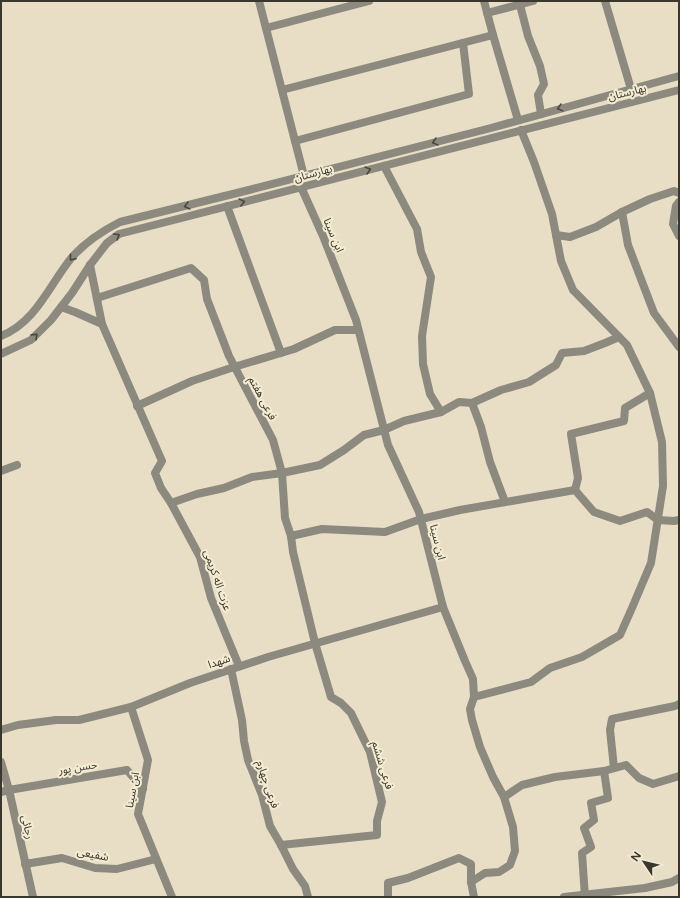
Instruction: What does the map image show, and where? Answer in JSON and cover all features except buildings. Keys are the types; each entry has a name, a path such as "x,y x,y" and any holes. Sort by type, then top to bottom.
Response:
{"street":[{"path":"259,1 304,176"},
{"path":"266,28 369,1"},
{"path":"474,697 531,682 550,668 582,657 620,635 651,564 663,486 662,442 650,393 626,345 573,290 562,261 552,214 521,130 484,1"},
{"path":"487,13 520,3 533,1"},
{"path":"605,1 631,89"},
{"path":"520,3 528,36 540,66 544,84 538,95 541,114"},
{"path":"282,90 493,35"},
{"path":"295,141 469,94 463,43"},
{"name":"بهارستان","path":"1,336 23,323 35,310 73,256 87,242 104,230 120,222 304,176 679,76"},
{"name":"بهارستان","path":"1,354 31,340 51,320 107,243 119,234 679,90"},
{"path":"579,103 580,115"},
{"path":"384,166 417,229 421,252 431,277 422,336 422,364 430,394 441,412"},
{"name":"ابن سینا","path":"301,187 323,236 356,320 388,445 419,512 444,607 473,679 474,697 470,709 480,747 493,777 504,797 513,827 514,851 510,865 499,872 485,874 471,882"},
{"path":"556,235 570,237 590,230 622,212 656,197 674,191 679,193"},
{"path":"679,202 676,206 673,224 679,236"},
{"path":"227,206 281,353"},
{"path":"622,212 628,245 654,313 679,348"},
{"path":"90,265 102,324 137,406 192,380 294,349 335,330 358,330"},
{"name":"فرعی هفتم","path":"97,298 191,268 204,280 207,299 229,356 273,440 282,473 285,518 291,536 293,552 315,643"},
{"path":"61,307 102,324"},
{"path":"171,503 196,494 224,488 252,477 282,473 320,465 364,435 384,430 404,421 441,412 459,402 472,403 501,390 529,382 556,365 562,353 584,351 619,337"},
{"path":"575,490 578,478 571,434 624,421 624,408 650,393"},
{"path":"472,403 481,427 490,462 505,502"},
{"name":"عزت اله کریمی","path":"137,406 162,461 155,473 161,488 171,503 200,557 211,598 235,668"},
{"path":"1,471 17,466"},
{"path":"291,536 322,529 385,532 421,518 575,490"},
{"path":"575,490 594,512 620,521 647,512 658,520 679,520"},
{"name":"شهدا","path":"1,730 18,725 56,720 79,720 131,707 190,683 268,656 444,607"},
{"name":"فرعی ششم","path":"281,845 377,835 377,821 382,802 370,752 350,713 341,702 331,697 315,643"},
{"name":"فرعی چهارم","path":"235,668 244,741 248,760 262,795 270,826 281,845 292,870 305,886 308,897"},
{"path":"614,768 610,730 612,719 679,704"},
{"name":"ابن سینا","path":"131,707 148,760 138,814 172,897"},
{"name":"رجائی","path":"1,762 5,791 25,864 32,897"},
{"path":"504,797 522,785 555,777 604,771 626,765 639,778 653,784 679,776"},
{"name":"حسن پور","path":"5,791 127,770 143,789"},
{"path":"585,896 582,853 591,847 584,828 594,820 591,803 608,798 604,771"},
{"name":"شفیعی","path":"25,864 62,858 95,868 117,869 156,859"},
{"path":"388,897 388,884 408,878 459,858 471,864 471,882 474,897"},
{"path":"564,897 585,896 645,888 672,882 679,878"}]}
